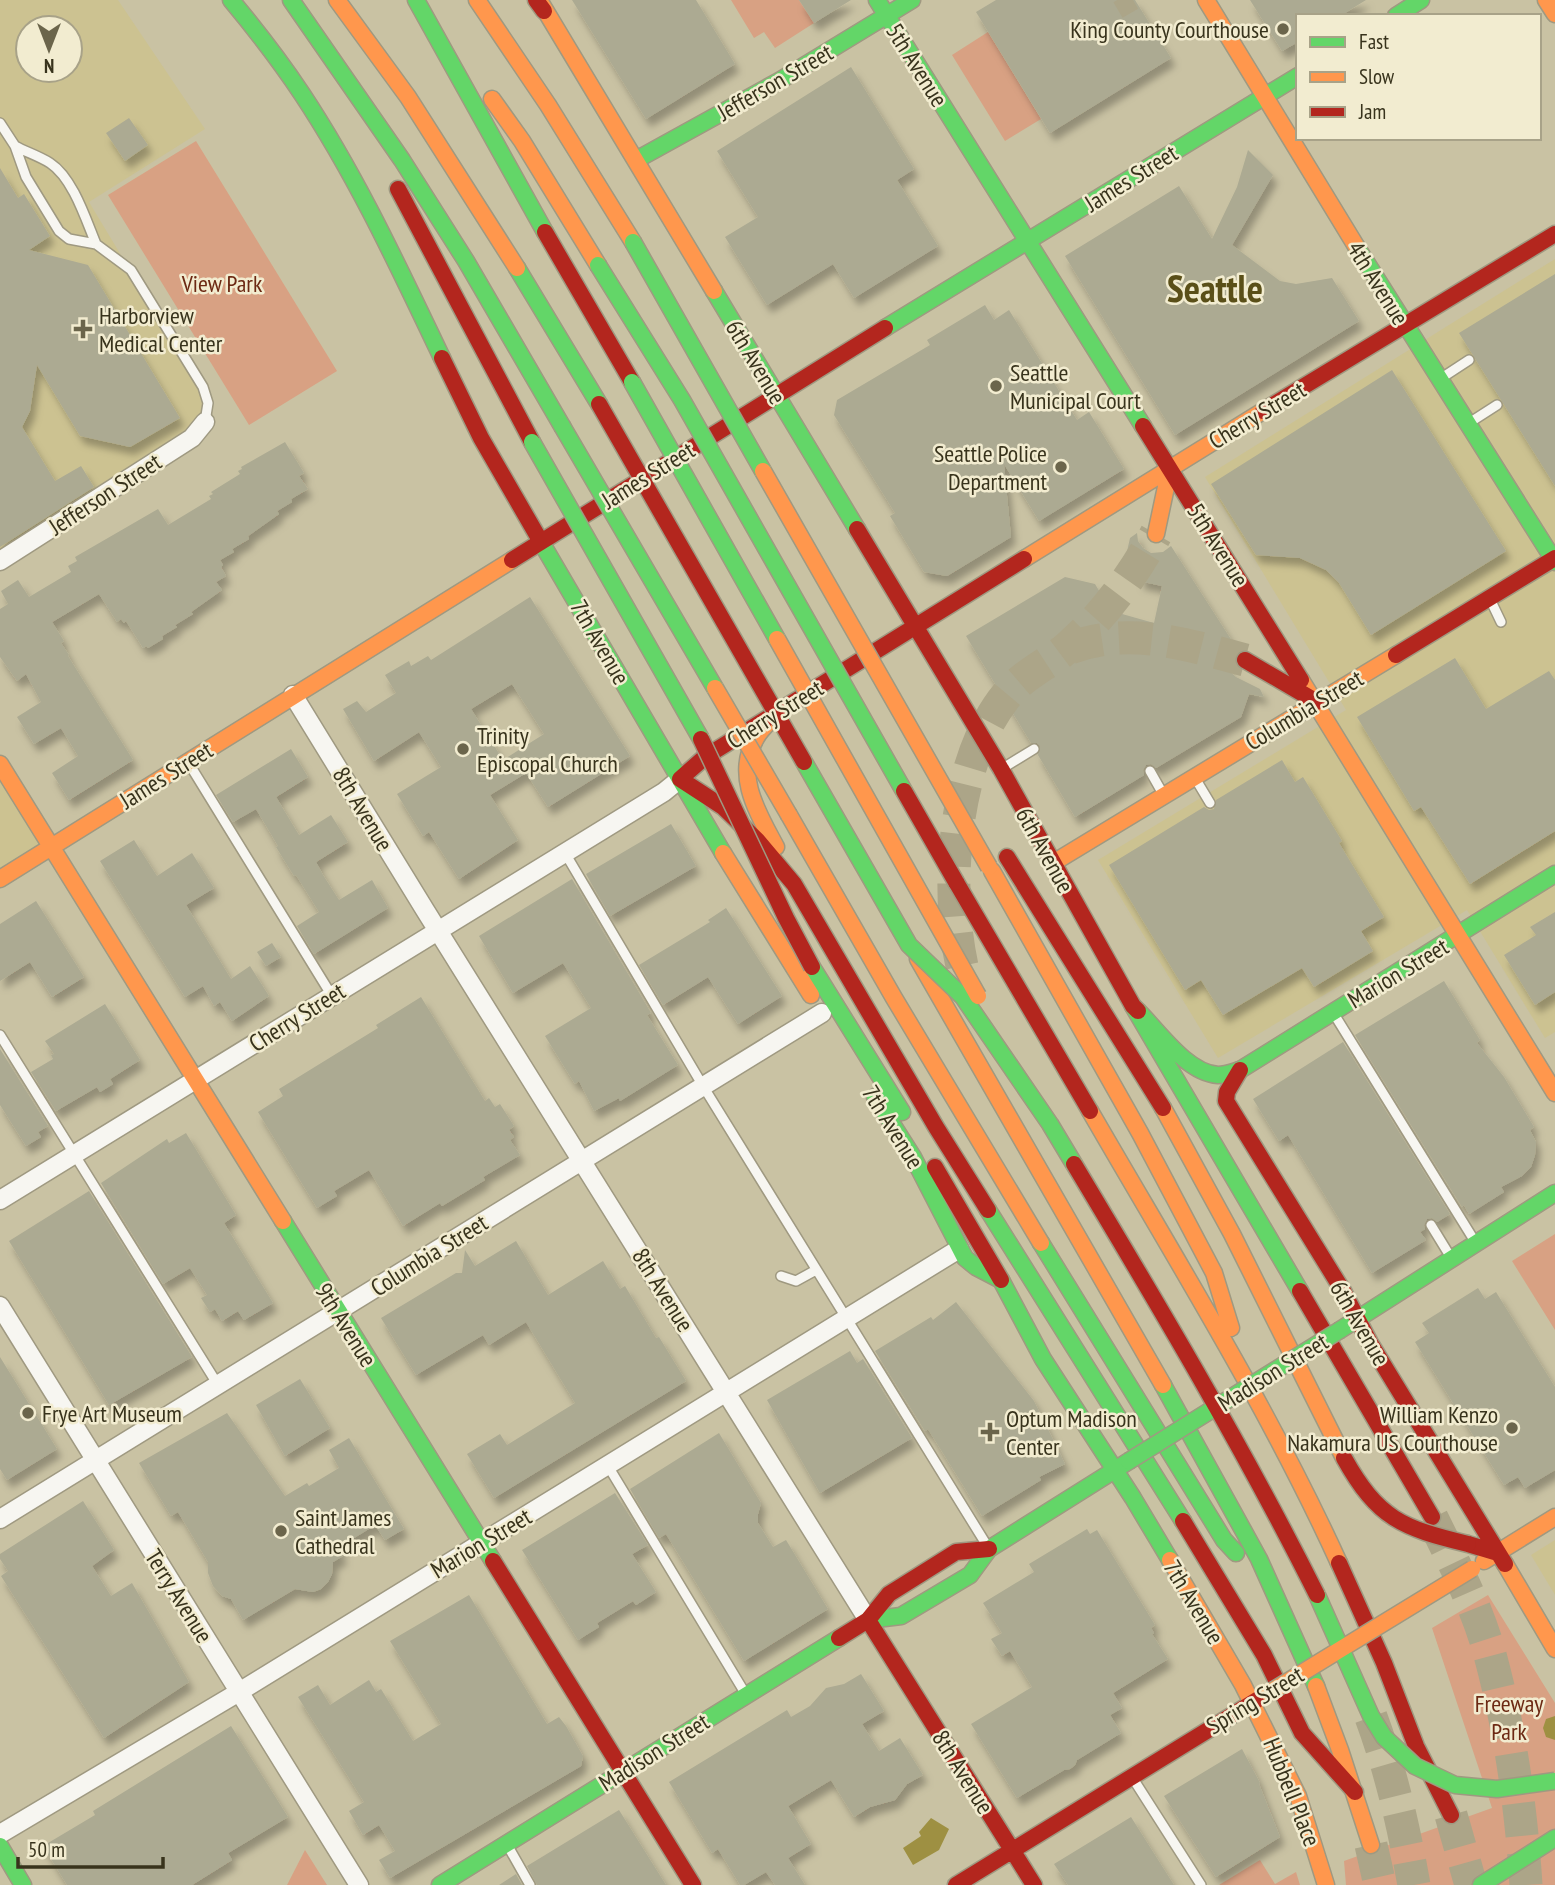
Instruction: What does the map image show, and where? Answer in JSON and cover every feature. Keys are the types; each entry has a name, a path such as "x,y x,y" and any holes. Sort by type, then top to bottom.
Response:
{"main road":[{"name":"7th Avenue","path":"231,0 275,58 340,154 381,228 465,406 541,542 734,873 913,1157 943,1212 959,1249 970,1262 1001,1280 1043,1359 1133,1498 1252,1702"},
{"path":"291,0 402,160 459,250 783,804 874,966 1106,1349 1224,1540 1277,1596"},
{"path":"337,0 405,93 465,184 599,404 1156,1371 1277,1596 1327,1714 1371,1845"},
{"path":"417,0 522,141 682,400 956,882 1249,1387 1320,1522 1384,1662 1416,1746 1451,1815"},
{"path":"417,0 577,289 779,640 868,805 1006,1045"},
{"path":"477,0 548,105 633,243 1140,1133 1214,1273 1249,1387"},
{"name":"5th Avenue","path":"877,0 1026,242 1317,702 1555,1093"},
{"name":"Jefferson Street","path":"636,160 779,81 912,0"},
{"name":"4th Avenue","path":"1206,0 1404,325 1555,560"},
{"path":"1399,14 1422,0"},
{"path":"1546,0 1555,14"},
{"name":"6th Avenue","path":"540,4 1001,769 1133,1006 1200,1072 1220,1075 1240,1070"},
{"path":"321,41 459,307 676,692 723,783 786,923 1001,1280"},
{"name":"James Street","path":"0,879 776,395 1296,77"},
{"path":"405,93 466,156"},
{"path":"517,214 577,289"},
{"name":"Cherry Street","path":"680,779 705,757 915,626 1555,234"},
{"path":"1156,534 1170,468"},
{"name":"Columbia Street","path":"1053,863 1555,560"},
{"path":"1245,660 1317,702"},
{"path":"778,713 756,737 746,759 746,776 749,796 794,884 936,1127 1122,1421 1264,1655 1302,1733 1355,1792"},
{"path":"920,746 984,826"},
{"name":"9th Avenue","path":"0,764 693,1885"},
{"path":"680,779 723,807 757,840 794,884"},
{"path":"1004,851 1123,1040 1182,1142 1261,1290 1360,1488 1387,1516 1413,1530 1498,1553"},
{"name":"Marion Street","path":"1240,1070 1555,874"},
{"path":"909,945 963,997 1057,1135 1166,1318 1276,1513 1328,1618 1371,1716 1384,1737 1415,1766 1434,1777 1455,1784 1497,1789 1555,1781"},
{"path":"1133,1006 1432,1517"},
{"name":"6th Avenue","path":"1240,1070 1227,1092 1226,1101 1554,1646"},
{"name":"Madison Street","path":"868,1620 901,1616 970,1575 989,1549 1555,1193"},
{"name":"Spring Street","path":"956,1885 1555,1517"},
{"name":"Madison Street","path":"440,1885 868,1620 889,1594 956,1552 989,1549"},
{"name":"8th Avenue","path":"868,1620 1034,1885"},
{"name":"Hubbell Place","path":"1252,1702 1298,1796 1326,1885"},
{"path":"1481,1885 1555,1839"},
{"path":"0,1846 23,1885"}],"street":[{"name":"Jefferson Street","path":"0,561 192,438 205,422"},
{"name":"8th Avenue","path":"293,695 868,1620"},
{"name":"Cherry Street","path":"0,1200 664,792 680,779"},
{"name":"Columbia Street","path":"0,1519 822,1013"},
{"name":"Marion Street","path":"0,1834 239,1692 959,1249"},
{"name":"Terry Avenue","path":"0,1306 359,1885"}],"lane":[{"path":"0,123 15,146 26,177 59,231 69,239 96,244 131,270 203,387 208,403 205,422"},
{"path":"15,146 49,162 57,169 82,206 96,244"},
{"path":"1438,379 1469,360"},
{"path":"1466,424 1497,405"},
{"path":"1489,598 1501,622"},
{"path":"1001,769 1034,749"},
{"path":"187,762 332,996"},
{"path":"1150,771 1164,795"},
{"path":"1194,777 1210,803"},
{"path":"565,853 703,1086 989,1549"},
{"path":"1333,1013 1476,1242"},
{"path":"0,1035 218,1385"},
{"path":"1431,1225 1451,1258"},
{"path":"781,1276 796,1281 816,1270"},
{"path":"608,1466 746,1695"},
{"path":"1131,1776 1201,1885"},
{"path":"506,1844 530,1885"}],"shaded area":[{"name":"Harborview Medical Center","path":"0,0 118,0 205,129 89,202 207,398 202,427 0,561"},
{"path":"1555,259 1555,1032 1545,1038 1467,910 1218,1058 1098,860 1346,710 1205,477"},
{"path":"0,764 52,847 0,879"},
{"path":"1555,1540 1555,1595 1531,1555"},
{"path":"1555,1716 1555,1740 1546,1737 1543,1728 1546,1719"},
{"path":"931,1818 949,1829 939,1850 913,1865 903,1848 921,1836 919,1832"}],"green space":[{"path":"731,0 799,0 814,23 775,48 764,32 754,38"},
{"path":"988,32 1041,119 1005,141 952,55"},
{"name":"View Park","path":"196,141 337,371 249,425 108,195"},
{"path":"1555,1234 1555,1330 1512,1261"},
{"name":"Freeway Park","path":"1488,1595 1555,1703 1555,1885 1346,1885 1344,1861 1492,1808 1432,1628"},
{"path":"305,1850 327,1885 287,1885"},
{"path":"1260,1860 1275,1884 1296,1872 1300,1885 1219,1885"}],"building":[{"path":"572,0 696,0 735,64 646,119"},
{"path":"799,0 851,0 814,23"},
{"path":"996,0 1135,0 1171,58 1050,133 976,12"},
{"name":"King County Courthouse","path":"1250,0 1366,0 1343,14 1296,14 1296,43 1282,51"},
{"path":"851,67 914,169 897,180 938,246 854,298 833,264 767,305 725,237 758,217 717,151"},
{"path":"129,118 148,145 125,161 106,133"},
{"path":"1248,150 1273,175 1232,245 1280,281 1296,284 1332,278 1359,321 1175,435 1065,256 1179,186 1212,239 1237,187"},
{"path":"0,168 18,198 24,194 50,236 29,250 88,265 180,418 130,447 80,436 37,365 30,411 22,427 55,481 81,466 94,487 0,547"},
{"path":"1555,274 1555,486 1459,333"},
{"path":"985,305 994,320 1009,310 1077,420 1089,412 1124,469 1039,521 1004,464 1011,537 947,576 924,572 890,516 895,513 834,415 837,400 930,345 927,340"},
{"path":"1392,370 1506,551 1371,635 1339,583 1326,570 1300,558 1256,555 1211,484"},
{"path":"285,442 304,473 299,476 308,489 291,499 292,502 277,511 279,514 248,536 249,539 232,549 234,552 220,560 226,576 216,582 222,590 175,625 177,627 162,636 163,639 143,648 126,621 124,623 121,619 117,622 99,594 52,622 64,641 61,643 68,656 133,760 69,800 52,773 78,756 61,728 34,744 17,717 41,702 26,674 17,681 0,657 0,609 8,604 1,591 18,580 29,597 71,572 68,566 77,561 75,557 158,509 168,525 211,499 211,492 240,474 238,471 241,467"},
{"path":"1137,533 1138,541 1151,553 1163,552 1171,546 1234,644 1226,660 1228,670 1260,689 1264,697 1249,694 1241,717 1156,768 1151,764 1146,765 1144,775 1075,817 1038,755 1040,746 1031,743 966,636 1065,577 1095,584 1104,599 1101,608 1111,611 1114,616 1115,612 1154,623 1162,586 1139,581 1141,568 1124,565 1130,538"},
{"path":"530,597 630,756 548,807 526,773 490,795 518,840 459,879 429,832 423,836 397,794 441,767 419,732 374,761 343,709 357,701 366,712 396,693 385,675 409,661 411,666 428,656 431,660","holes":["512,684 544,734 503,760 471,709"]},
{"path":"1455,658 1486,709 1549,671 1555,680 1555,831 1470,884 1421,807 1414,811 1357,717"},
{"path":"291,749 308,777 276,797 299,835 331,815 348,842 316,862 323,875 339,900 372,880 388,908 314,954 297,926 319,912 276,847 278,846 256,809 233,822 216,795"},
{"path":"1282,760 1295,782 1303,777 1384,917 1361,931 1373,951 1314,987 1302,968 1223,1015 1201,980 1185,990 1109,865 1204,807 1214,809 1216,800"},
{"path":"671,824 696,866 610,916 586,874"},
{"path":"134,840 157,876 192,853 214,888 186,905 231,979 250,966 269,996 232,1021 220,1002 214,1006 203,986 185,997 100,861"},
{"path":"572,879 651,1013 647,1015 678,1065 620,1101 619,1098 594,1111 579,1081 575,1084 545,1036 591,1008 563,963 513,993 479,936"},
{"path":"36,901 84,977 52,997 30,962 0,981 0,924"},
{"path":"726,908 782,996 738,1024 708,977 663,1005 639,965 710,922 708,920"},
{"path":"1555,912 1555,992 1535,1005 1504,955 1536,935 1530,927"},
{"path":"272,943 281,957 266,966 257,952"},
{"path":"1444,981 1480,1040 1477,1043 1504,1077 1534,1127 1530,1130 1536,1142 1531,1167 1522,1176 1501,1187 1504,1192 1469,1214 1464,1205 1462,1207 1355,1035"},
{"path":"421,997 485,1101 489,1098 495,1107 500,1104 514,1126 509,1130 514,1137 510,1140 520,1155 483,1177 485,1180 403,1226 369,1170 334,1191 337,1196 317,1208 258,1112 283,1096 279,1089 378,1028 376,1025"},
{"path":"105,1004 140,1060 110,1079 113,1084 100,1092 97,1087 56,1111 31,1072 53,1059 51,1055 54,1054 45,1041"},
{"path":"1343,1042 1450,1214 1437,1222 1432,1218 1427,1219 1425,1229 1420,1232 1426,1240 1372,1273 1288,1135 1279,1141 1253,1099"},
{"path":"0,1049 48,1126 38,1132 41,1137 26,1146 0,1105"},
{"path":"186,1133 236,1215 224,1223 273,1303 244,1320 238,1311 222,1321 215,1309 210,1312 201,1298 207,1295 190,1268 163,1284 101,1183 167,1139 169,1143"},
{"path":"89,1191 192,1357 109,1405 9,1241"},
{"path":"516,1241 548,1295 603,1261 620,1289 625,1286 686,1381 494,1498 467,1454 500,1434 507,1445 575,1403 526,1322 489,1345 483,1335 416,1375 381,1318 456,1273 462,1273 465,1250 475,1266"},
{"name":"William Kenzo Nakamura US Courthouse","path":"1478,1288 1485,1299 1496,1292 1555,1387 1555,1470 1525,1488 1518,1477 1504,1485 1415,1342 1429,1333 1422,1323"},
{"name":"Optum Madison Center","path":"956,1302 1034,1401 1065,1464 1039,1477 1041,1480 982,1516 875,1351 931,1317 933,1320"},
{"path":"850,1351 857,1363 863,1359 912,1438 820,1493 767,1400"},
{"name":"Frye Art Museum","path":"0,1357 57,1449 7,1480 0,1469"},
{"path":"300,1379 330,1428 285,1456 256,1405"},
{"name":"Saint James Cathedral","path":"227,1413 285,1496 307,1483 309,1486 339,1468 329,1450 349,1438 404,1529 385,1540 375,1525 338,1548 343,1556 333,1562 332,1574 321,1589 313,1592 295,1589 243,1620 231,1599 222,1596 213,1586 208,1573 208,1562 178,1512 171,1516 139,1463"},
{"path":"719,1433 761,1503 758,1523 773,1547 786,1540 828,1609 744,1661 666,1534 659,1538 630,1489"},
{"path":"615,1493 648,1545 632,1554 656,1592 636,1605 633,1601 597,1623 599,1627 578,1640 522,1550"},
{"path":"83,1501 114,1550 92,1566 111,1596 132,1583 189,1682 104,1738 1,1576 8,1571 0,1559 0,1554"},
{"path":"1087,1529 1090,1534 1097,1530 1155,1625 1151,1628 1154,1633 1152,1634 1168,1659 1113,1693 1122,1708 1110,1715 1121,1733 1077,1760 1070,1769 1017,1798 971,1724 1032,1687 1010,1651 1002,1656 991,1639 1002,1633 983,1603 1034,1572 1029,1564"},
{"path":"469,1595 547,1724 559,1717 566,1726 583,1756 581,1766 390,1878 379,1860 395,1851 379,1825 363,1835 349,1811 364,1802 298,1697 318,1685 330,1705 369,1680 376,1692 381,1689 413,1741 441,1724 390,1641"},
{"path":"861,1674 884,1711 862,1724 879,1751 900,1738 923,1775 907,1784 895,1800 870,1807 854,1817 831,1780 788,1806 811,1844 788,1858 805,1885 775,1885 766,1872 740,1885 718,1849 712,1853 669,1782 787,1710 791,1717 810,1706 826,1688 844,1684"},
{"path":"231,1726 288,1817 228,1853 232,1860 192,1885 67,1885 43,1846 95,1815 93,1811"},
{"path":"1242,1749 1260,1783 1280,1837 1216,1877 1164,1796"},
{"path":"619,1810 666,1885 537,1885 527,1866"},
{"path":"1131,1817 1174,1885 1068,1885 1054,1864"},
{"path":"516,1874 522,1885 499,1885"}],"tunnel":[{"path":"1118,10 1135,0"},
{"path":"962,966 954,898 955,859 966,782 978,746 993,714 1013,688 1061,652 1094,622 1127,580 1156,534"},
{"path":"1070,648 1114,638 1136,638 1179,643 1245,660"},
{"path":"1432,1518 1464,1583 1489,1651 1514,1767 1526,1885"},
{"path":"1371,1717 1396,1800 1414,1885"},
{"path":"1451,1815 1471,1885"},
{"path":"1371,1845 1380,1885"}],"traffic: fast":[{"path":"231,0 268,46 322,125 376,223 442,358"},
{"path":"291,0 402,160 466,261 562,426"},
{"path":"416,0 545,232"},
{"path":"877,0 1143,426"},
{"path":"636,160 779,81 912,0"},
{"path":"1399,14 1421,0"},
{"path":"885,328 1296,77"},
{"path":"633,242 763,471"},
{"path":"1356,246 1555,562"},
{"path":"598,265 682,400 904,791"},
{"path":"517,268 599,404"},
{"path":"714,291 857,529"},
{"path":"632,382 777,639"},
{"path":"562,426 715,688"},
{"path":"532,442 701,739"},
{"path":"541,542 723,853"},
{"path":"804,762 909,945 963,997 1050,1124 1074,1164"},
{"path":"1138,1011 1174,1050 1195,1067 1218,1075 1240,1070 1555,874"},
{"path":"812,967 902,1112"},
{"path":"1133,1006 1300,1291"},
{"path":"875,1097 913,1157 965,1258 1001,1280 1043,1359 1170,1560"},
{"path":"1340,1330 1555,1193"},
{"path":"988,1210 1183,1521"},
{"path":"283,1221 493,1561"},
{"path":"1041,1243 1224,1540 1236,1553"},
{"path":"1129,1461 1340,1330"},
{"path":"1163,1385 1259,1559 1316,1686"},
{"path":"868,1620 901,1616 970,1575 989,1549 1129,1461"},
{"path":"1317,1595 1371,1716 1384,1737 1415,1766 1455,1785 1497,1789 1555,1781"},
{"path":"440,1885 839,1638"},
{"path":"1481,1885 1555,1838"},
{"path":"0,1846 23,1885"}],"traffic: slow":[{"path":"337,0 408,97 517,268"},
{"path":"477,0 548,105 633,242"},
{"path":"539,0 714,291"},
{"path":"1206,0 1356,246"},
{"path":"1546,0 1555,14"},
{"path":"492,99 522,141 598,265"},
{"path":"1024,559 1263,411"},
{"path":"1156,534 1170,468"},
{"path":"763,471 989,867"},
{"path":"0,879 512,560"},
{"path":"777,639 978,996"},
{"path":"1053,863 1396,655"},
{"path":"1301,680 1555,1093"},
{"path":"715,688 789,815"},
{"path":"776,847 756,808 747,766 756,738 778,713"},
{"path":"0,764 283,1221"},
{"path":"789,815 894,998 1041,1243"},
{"path":"723,853 811,995"},
{"path":"992,871 1140,1133 1214,1273 1231,1328"},
{"path":"918,959 1163,1385"},
{"path":"1163,1108 1232,1234 1344,1458"},
{"path":"1090,1111 1252,1391 1339,1563"},
{"path":"1484,1561 1555,1517"},
{"path":"1170,1560 1243,1685 1298,1796 1326,1885"},
{"path":"1505,1564 1555,1649"},
{"path":"1269,1693 1472,1569"},
{"path":"1316,1686 1371,1845"}],"traffic: jam":[{"path":"536,0 544,11"},
{"path":"398,189 532,442"},
{"path":"545,232 632,382"},
{"path":"1263,411 1555,234"},
{"path":"512,560 885,328"},
{"path":"442,358 481,438 541,542"},
{"path":"599,404 804,762"},
{"path":"1143,426 1301,680"},
{"path":"857,529 1001,769 1138,1011"},
{"path":"1396,655 1555,558"},
{"path":"680,779 705,757 1024,559"},
{"path":"1245,660 1317,702"},
{"path":"701,739 812,967"},
{"path":"680,779 723,807 757,840 794,884 936,1127 988,1210"},
{"path":"904,791 956,882"},
{"path":"1007,857 1163,1108"},
{"path":"956,882 1090,1111"},
{"path":"1240,1070 1227,1092 1226,1101 1343,1291 1370,1343 1505,1564"},
{"path":"1074,1164 1230,1431 1317,1595"},
{"path":"935,1167 1001,1280"},
{"path":"1300,1291 1432,1517"},
{"path":"1344,1458 1368,1495 1394,1518 1426,1532 1468,1544"},
{"path":"1183,1521 1264,1655 1302,1733 1355,1792"},
{"path":"1468,1544 1498,1553"},
{"path":"839,1638 868,1620 889,1594 956,1552 989,1549"},
{"path":"493,1561 693,1885"},
{"path":"1339,1563 1384,1663 1416,1746 1451,1815"},
{"path":"868,1620 1034,1885"},
{"path":"956,1885 1265,1695"}],"place":[{"name":"King County Courthouse","path":"1283,29"},
{"name":"Harborview Medical Center","path":"83,329"},
{"name":"Seattle Municipal Court","path":"996,386"},
{"name":"Seattle Police Department","path":"1061,467"},
{"name":"Trinity Episcopal Church","path":"463,749"},
{"name":"Frye Art Museum","path":"28,1413"},
{"name":"William Kenzo Nakamura US Courthouse","path":"1512,1428"},
{"name":"Optum Madison Center","path":"990,1432"},
{"name":"Saint James Cathedral","path":"281,1531"}],"district":[{"name":"Seattle","path":"1215,287"}]}
